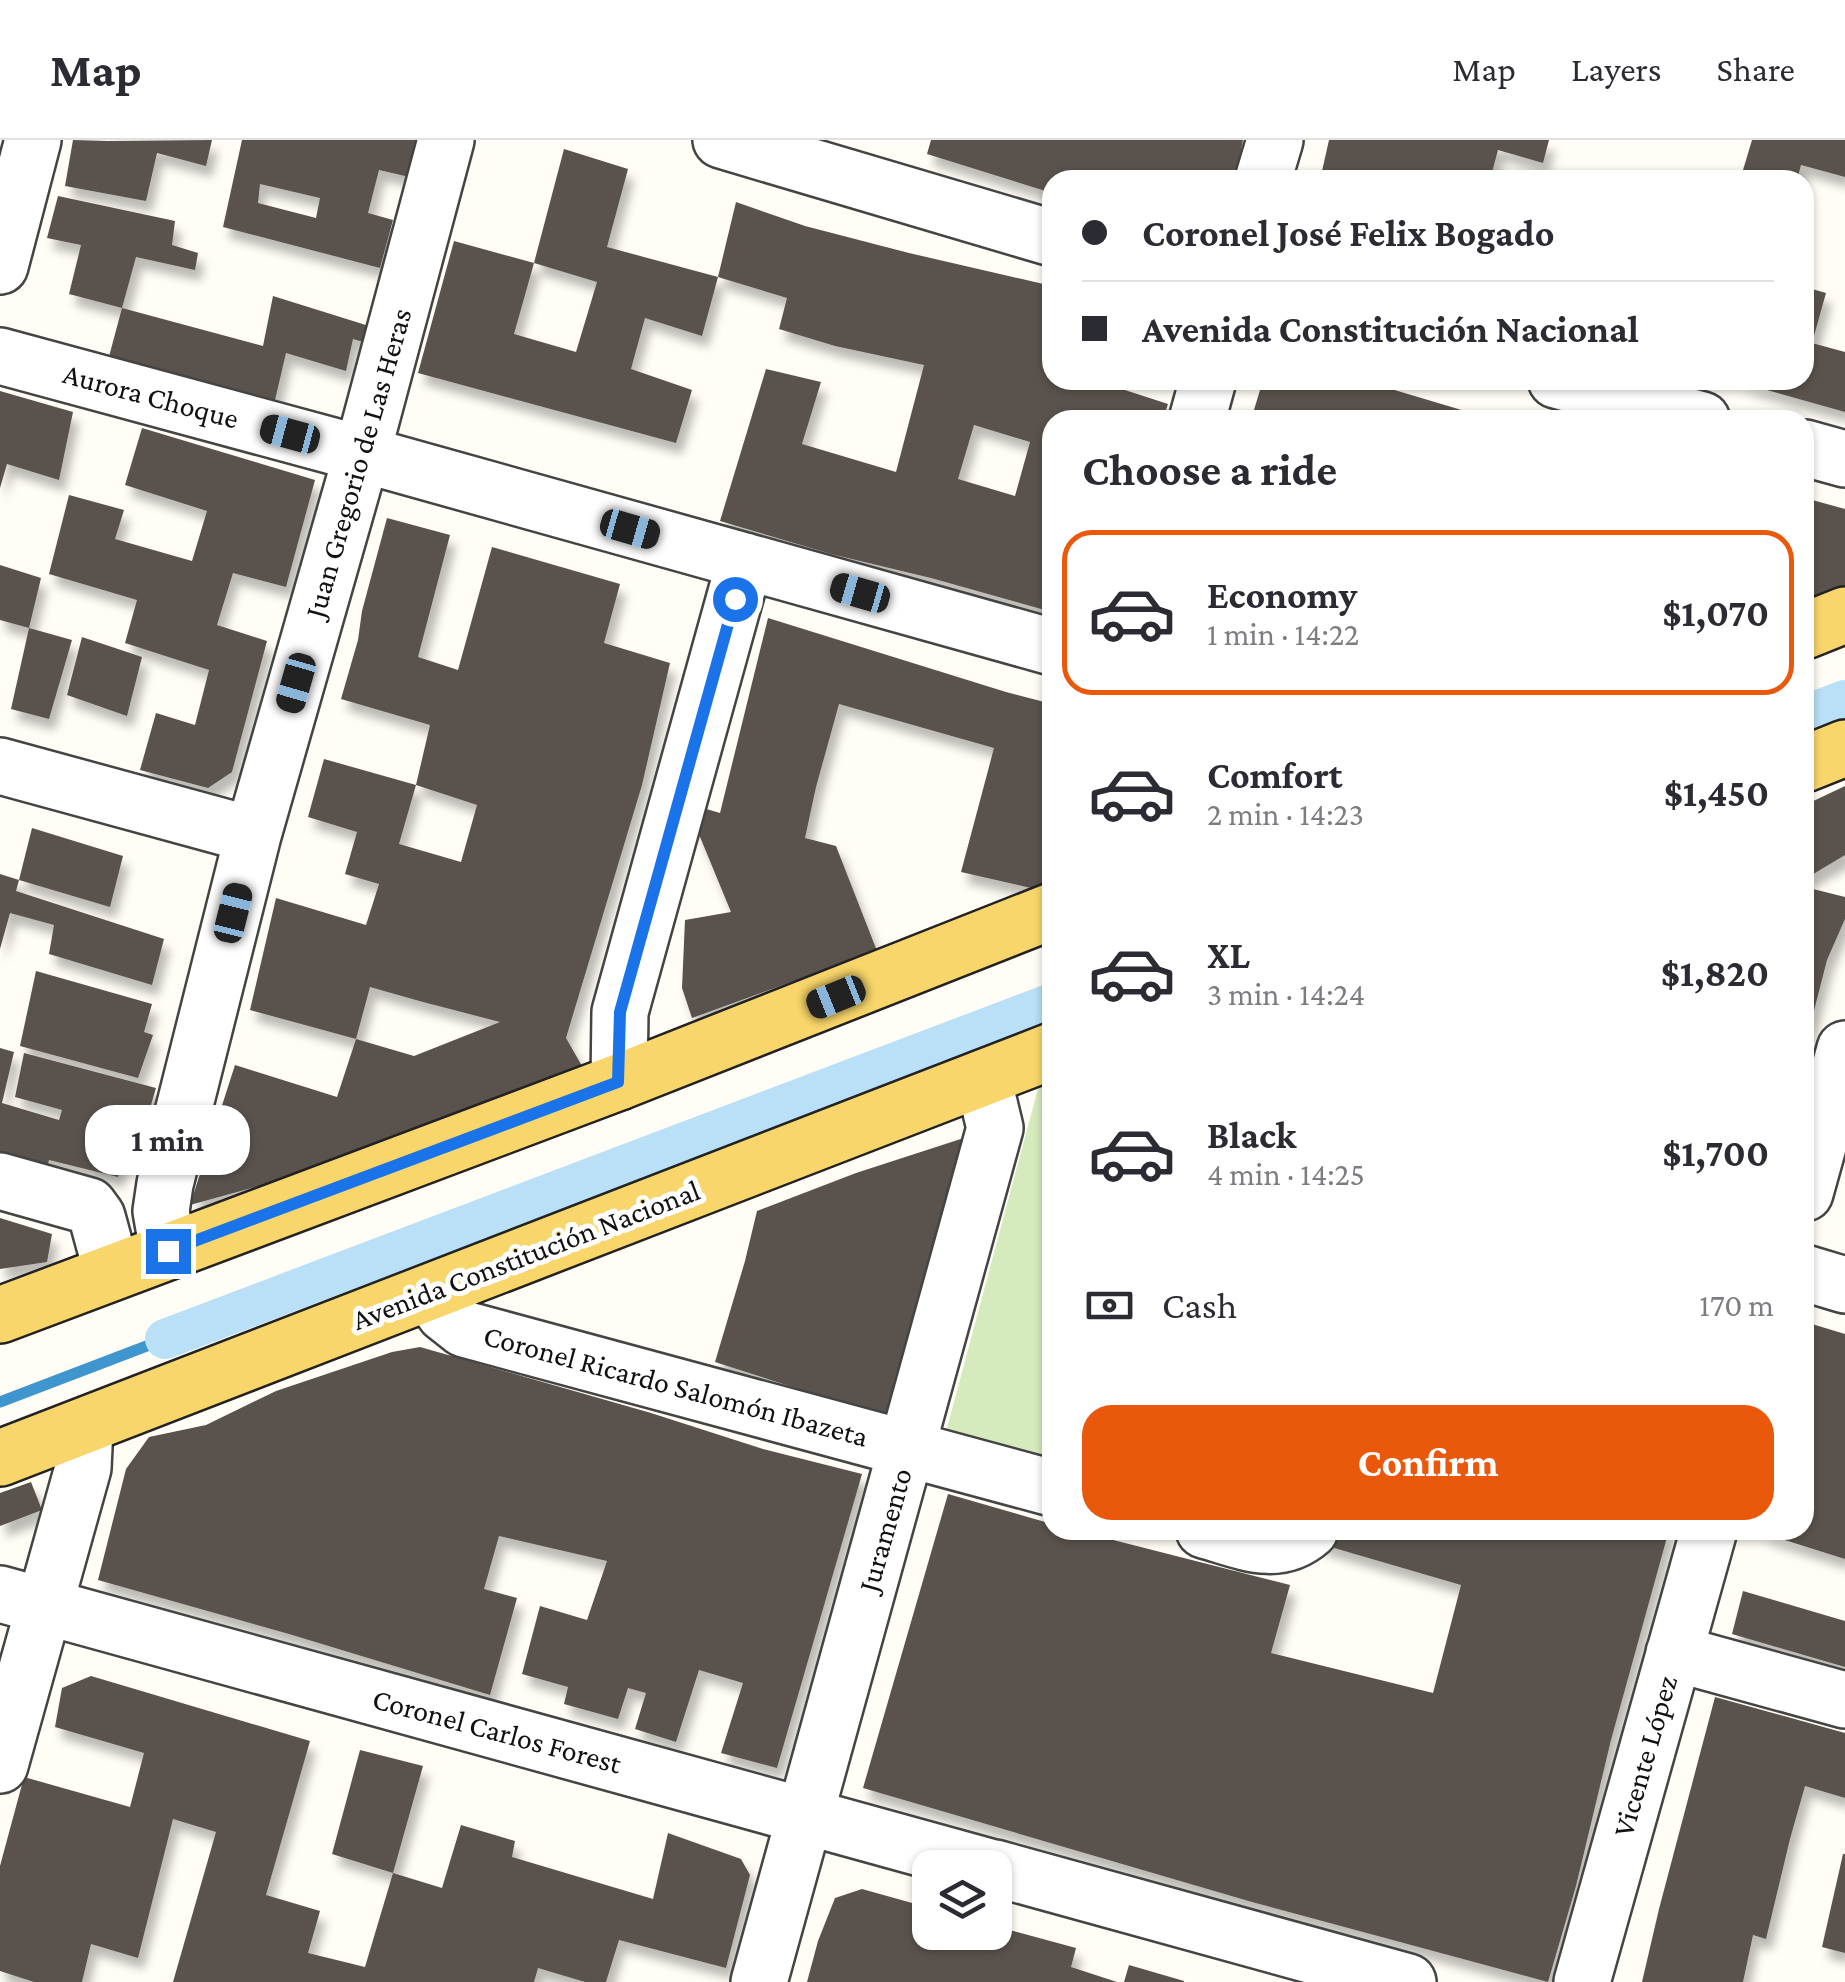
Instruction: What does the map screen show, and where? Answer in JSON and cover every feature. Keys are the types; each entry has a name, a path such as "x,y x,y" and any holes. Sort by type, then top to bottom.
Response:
{"main road":[{"path":"1814,627 1845,615"},
{"path":"1814,760 1845,748"},
{"path":"0,1315 618,1082 1042,916"},
{"name":"Avenida Constitución Nacional","path":"0,1458 1042,1055"}],"street":[{"path":"0,266 33,140"},
{"name":"Juan Gregorio de Las Heras","path":"168,1251 161,1211 165,1184 253,836 446,140"},
{"path":"720,140 1042,235"},
{"path":"1267,170 1275,140"},
{"name":"Aurora Choque","path":"0,356 1042,644"},
{"path":"1592,390 1666,410"},
{"path":"1814,450 1845,459"},
{"path":"618,1082 620,1012 745,561"},
{"path":"0,766 253,836"},
{"path":"1814,1161 1845,1050"},
{"name":"Juramento","path":"759,1982 995,1128 983,1078"},
{"path":"0,1181 89,1206 98,1217 112,1272"},
{"path":"1814,1276 1845,1285"},
{"name":"Coronel Ricardo Salomón Ibazeta","path":"428,1293 445,1314 464,1328 1042,1485"},
{"path":"0,1764 22,1600 82,1468 84,1427"},
{"path":"1240,1540 1262,1546 1293,1540"},
{"name":"Vicente López","path":"1582,1982 1706,1540"},
{"name":"Coronel Carlos Forest","path":"22,1600 929,1850"},
{"path":"1674,1653 1845,1700"},
{"name":"Coronel Carlos Forest","path":"1012,1873 1408,1982"}],"green space":[{"path":"1039,1085 1042,1470 943,1443"}],"building":[{"path":"73,140 212,140 206,166 157,153 146,201 65,186"},
{"path":"242,140 426,140 418,179 379,170 368,213 393,220 380,268 223,227","holes":["260,184 320,198 316,218 258,203"]},
{"path":"931,140 1243,140 1237,170 1042,170 1042,190 927,154"},
{"path":"1329,140 1549,140 1543,163 1498,150 1493,170 1322,170"},
{"path":"1752,140 1845,140 1845,177 1801,165 1800,170 1743,170"},
{"path":"564,149 628,169 607,247 718,277 702,336 645,318 631,369 692,390 676,443 418,373 454,241 534,263","holes":["534,263 597,282 576,352 514,334"]},
{"path":"58,196 175,221 172,245 198,253 195,270 136,257 122,308 69,294 81,245 47,238"},
{"path":"736,202 805,226 1042,284 1042,390 1125,390 1168,404 1166,410 1042,410 1042,609 720,521 766,369 821,382 802,444 896,472 924,365 835,346 779,329 787,298 718,277","holes":["974,425 1030,442 1015,496 958,479"]},
{"path":"1814,290 1826,293 1814,336"},
{"path":"273,296 369,326 367,343 353,339 346,371 286,353 272,413 107,364 122,308 263,346"},
{"path":"1814,344 1845,352 1845,412 1767,390 1814,390"},
{"path":"1260,390 1394,390 1462,410 1254,410"},
{"path":"0,391 73,412 59,480 7,464 0,488"},
{"path":"142,428 315,480 286,587 233,573 217,625 267,641 232,772 208,788 140,770 156,713 195,725 209,670 125,643 137,600 49,574 69,495 124,510 115,539 192,561 207,511 125,485"},
{"path":"1814,500 1845,509 1845,597 1814,608"},
{"path":"387,518 450,535 418,657 458,670 492,547 620,584 604,643 670,663 642,785 566,1038 582,1066 335,1165 190,1205 235,1065 337,1097 356,1039 250,1010 276,898 366,925 379,884 345,874 357,832 308,817 324,759 416,785 430,725 341,699","holes":["416,785 477,805 461,862 399,844","370,987 423,1002 500,1022 414,1056 356,1039"]},
{"path":"0,565 41,578 29,628 0,620"},
{"path":"768,618 1042,701 1042,887 961,872 994,748 839,704 805,838 836,846 877,951 692,1018 682,988 685,920 731,912 686,803 720,813"},
{"path":"29,628 72,640 49,719 11,709"},
{"path":"82,637 142,657 127,716 67,695"},
{"path":"1845,786 1845,855 1814,874 1814,801"},
{"path":"32,828 123,856 110,907 19,880"},
{"path":"0,874 19,880 16,891 164,939 152,985 49,954 54,925 10,913 0,949"},
{"path":"1814,889 1845,897 1845,919 1827,960 1814,1011"},
{"path":"36,971 152,1004 144,1032 153,1035 138,1078 20,1046"},
{"path":"0,1048 14,1052 2,1103 59,1120 62,1110 15,1097 24,1053 156,1088 143,1132 129,1129 118,1177 49,1160 45,1174 0,1162"},
{"path":"970,1136 901,1417 715,1362 757,1211"},
{"path":"0,1218 52,1234 47,1262 0,1269"},
{"path":"1814,1325 1845,1334 1845,1559 1785,1540 1814,1540"},
{"path":"420,1347 763,1449 862,1474 777,1768 721,1753 743,1683 699,1670 676,1742 635,1729 646,1693 628,1688 618,1719 564,1704 568,1687 522,1674 540,1606 587,1620 607,1561 499,1536 484,1589 517,1598 490,1695 98,1580 126,1469 149,1437 206,1425 276,1391 392,1352"},
{"path":"31,1482 42,1510 0,1526 0,1493"},
{"path":"948,1494 1042,1521 1042,1540 1113,1540 1290,1585 1271,1653 1433,1693 1461,1585 1317,1543 1318,1540 1666,1540 1548,1982 1252,1902 863,1788"},
{"path":"1743,1591 1845,1621 1845,1667 1732,1634"},
{"path":"91,1676 310,1741 266,1895 320,1911 308,1953 365,1967 393,1873 442,1888 461,1825 515,1841 512,1857 653,1899 668,1833 741,1859 750,1875 726,1968 619,1940 606,1982 585,1982 538,1968 534,1982 173,1982 216,1832 173,1819 138,1958 91,1944 82,1982 34,1982 0,1971 0,1866 24,1777 130,1807 144,1753 55,1727 62,1688"},
{"path":"1715,1697 1845,1733 1845,1798 1805,1786 1766,1939 1753,1935 1743,1982 1642,1982 1659,1909"},
{"path":"360,1750 423,1766 393,1873 332,1854"},
{"path":"1845,1854 1845,1953 1822,1947"},
{"path":"862,1889 912,1903 912,1950 1012,1950 1012,1931 1076,1948 1071,1967 1117,1982 807,1982 835,1898"},
{"path":"1129,1965 1184,1981 1184,1982 1124,1982"}],"waterway":[{"path":"1814,712 1845,700"},
{"path":"165,1339 1042,1007"},
{"path":"0,1402 165,1339"}],"route":[{"path":"168,1251 618,1082 620,1012 735,599"}]}
